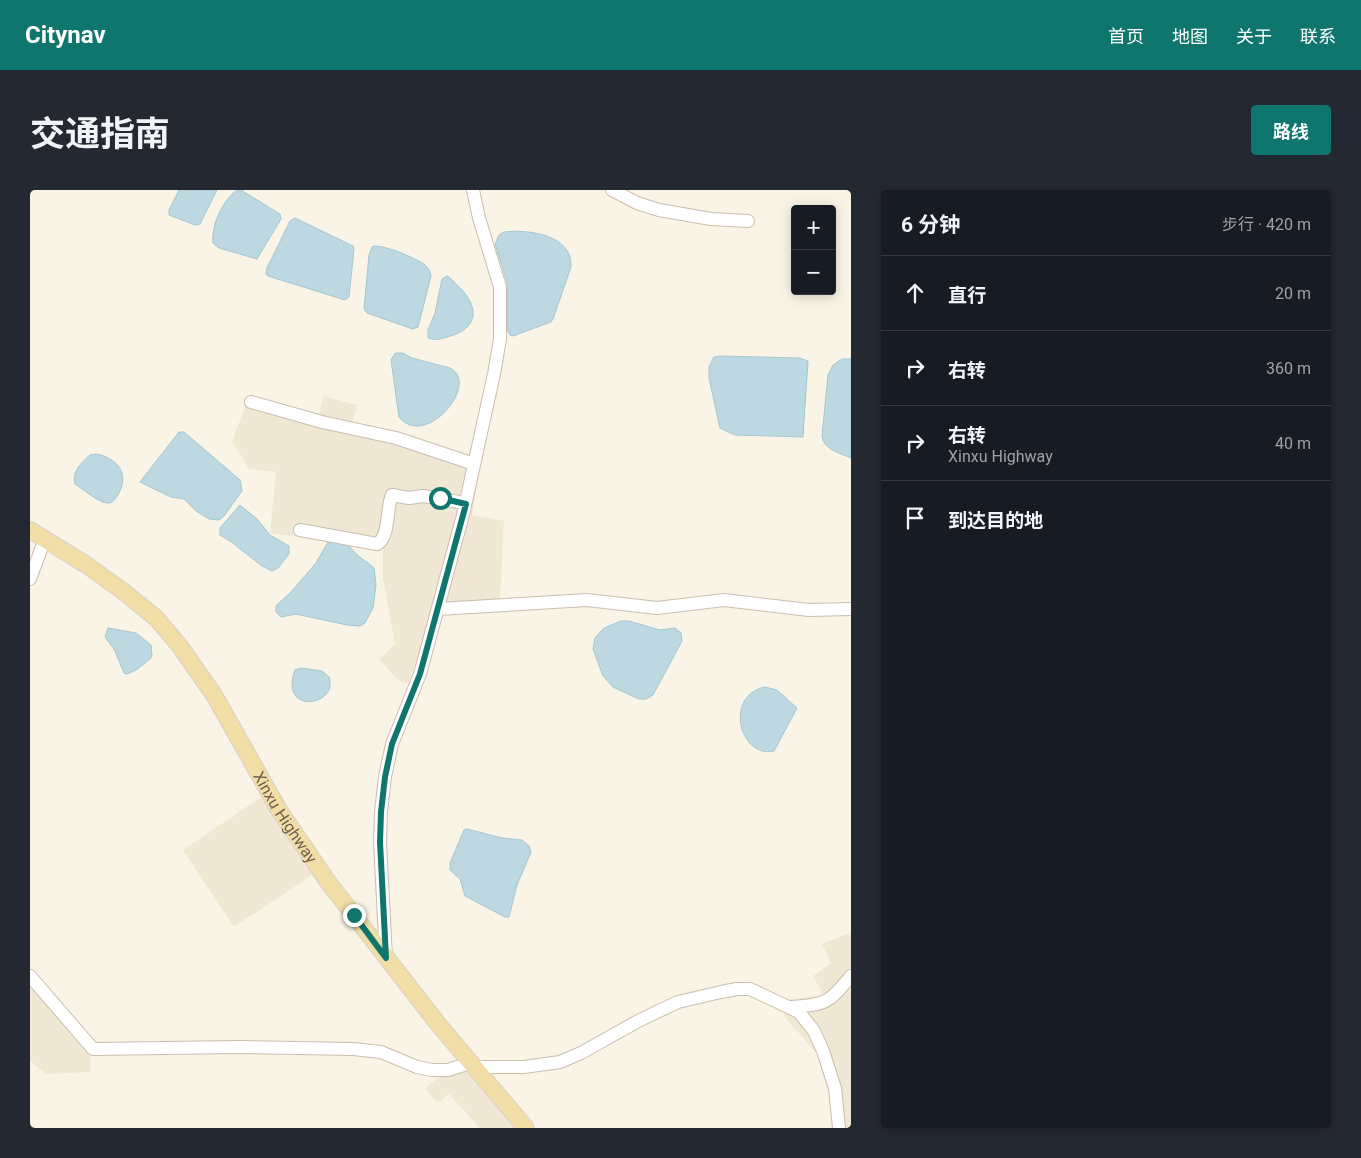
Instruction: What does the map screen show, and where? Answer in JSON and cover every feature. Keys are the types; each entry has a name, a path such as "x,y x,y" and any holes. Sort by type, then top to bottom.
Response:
{"main road":[{"name":"Xinxu Highway","path":"30,530 88,566 124,592 156,618 180,645 203,677 264,785 295,835 328,882 472,1065 526,1128"}],"street":[{"path":"386,958 380,842 385,777 392,744 420,674 438,609 466,504 498,357 500,287 479,218 474,190"},
{"path":"612,190 637,203 659,210 711,219 748,221"},
{"path":"251,402 322,422 396,438 474,464"},
{"path":"300,530 377,544 384,537 389,502 392,495 409,498 423,496 466,504"},
{"path":"30,579 45,539"},
{"path":"438,609 587,600 657,608 724,600 809,610 851,609"},
{"path":"30,976 93,1049 353,1049 381,1052 417,1067 432,1070 448,1070 472,1065 524,1067 560,1062 581,1054 640,1020 678,1002 737,989 755,990 791,1007 801,1014 814,1031 823,1051 835,1088 839,1128"},
{"path":"791,1007 820,1005 827,1002 851,976"}],"shaded area":[{"path":"324,396 357,405 352,422 480,465 472,515 504,521 500,601 435,607 408,684 398,680 379,659 395,644 383,579 383,549 270,533 276,472 249,469 232,441 249,397 319,414"},
{"path":"261,797 312,875 234,927 183,850"},
{"path":"851,932 851,1128 834,1128 828,1090 817,1054 783,1015 790,1000 823,994 813,976 831,963 822,944"},
{"path":"30,985 91,1052 90,1072 47,1074 30,1061"},
{"path":"457,1060 518,1128 480,1128 449,1094 438,1103 425,1089"}],"water":[{"path":"179,190 217,190 200,224 195,225 169,215 169,210"},
{"path":"237,190 241,190 280,214 281,219 257,259 219,248 213,243 214,229 219,214 227,200"},
{"path":"295,218 353,246 349,297 345,300 266,274 267,268 290,221"},
{"path":"504,232 537,233 548,236 565,248 570,256 571,267 551,322 513,336 507,330 507,282 495,244 499,235"},
{"path":"372,247 394,250 408,256 421,262 428,269 431,276 418,327 413,329 367,313 364,309 369,255"},
{"path":"447,276 456,283 467,297 473,312 472,318 464,330 457,334 436,340 431,339 428,338 428,330 435,313 442,279"},
{"path":"395,353 403,353 412,358 450,368 458,376 459,387 455,399 435,420 423,425 410,425 399,417 391,360"},
{"path":"714,357 799,358 808,361 803,437 735,435 720,428 709,378 709,367"},
{"path":"842,359 851,359 851,458 829,448 823,441 822,436 828,375 833,365"},
{"path":"179,432 184,432 240,480 242,491 219,520 209,519 196,511 184,499 171,497 140,482"},
{"path":"96,454 111,459 120,469 122,475 121,488 115,500 110,503 100,501 75,484 74,480 78,468 90,455"},
{"path":"240,505 257,519 270,535 289,546 289,554 278,568 272,571 262,566 220,535 220,528"},
{"path":"328,542 345,543 374,568 376,585 373,608 365,623 360,626 296,614 281,617 276,612 276,606 316,563"},
{"path":"621,621 629,621 660,630 675,628 681,633 682,641 653,695 646,699 639,699 613,687 603,676 593,649 595,638 604,628"},
{"path":"108,628 136,633 151,645 152,656 150,659 136,670 127,674 124,673 114,649 105,637"},
{"path":"301,668 322,671 329,677 330,687 326,695 318,700 309,702 301,700 295,694 292,684 295,670"},
{"path":"765,687 777,690 797,708 774,751 762,751 752,746 745,737 741,725 740,713 744,702 752,693"},
{"path":"467,829 502,838 522,840 529,846 531,852 517,885 509,917 505,917 465,896 460,879 450,870 450,863 464,830"}],"route":[{"path":"354,915 386,958 380,842 382,797 388,758 420,674 466,504 440,498"}]}
